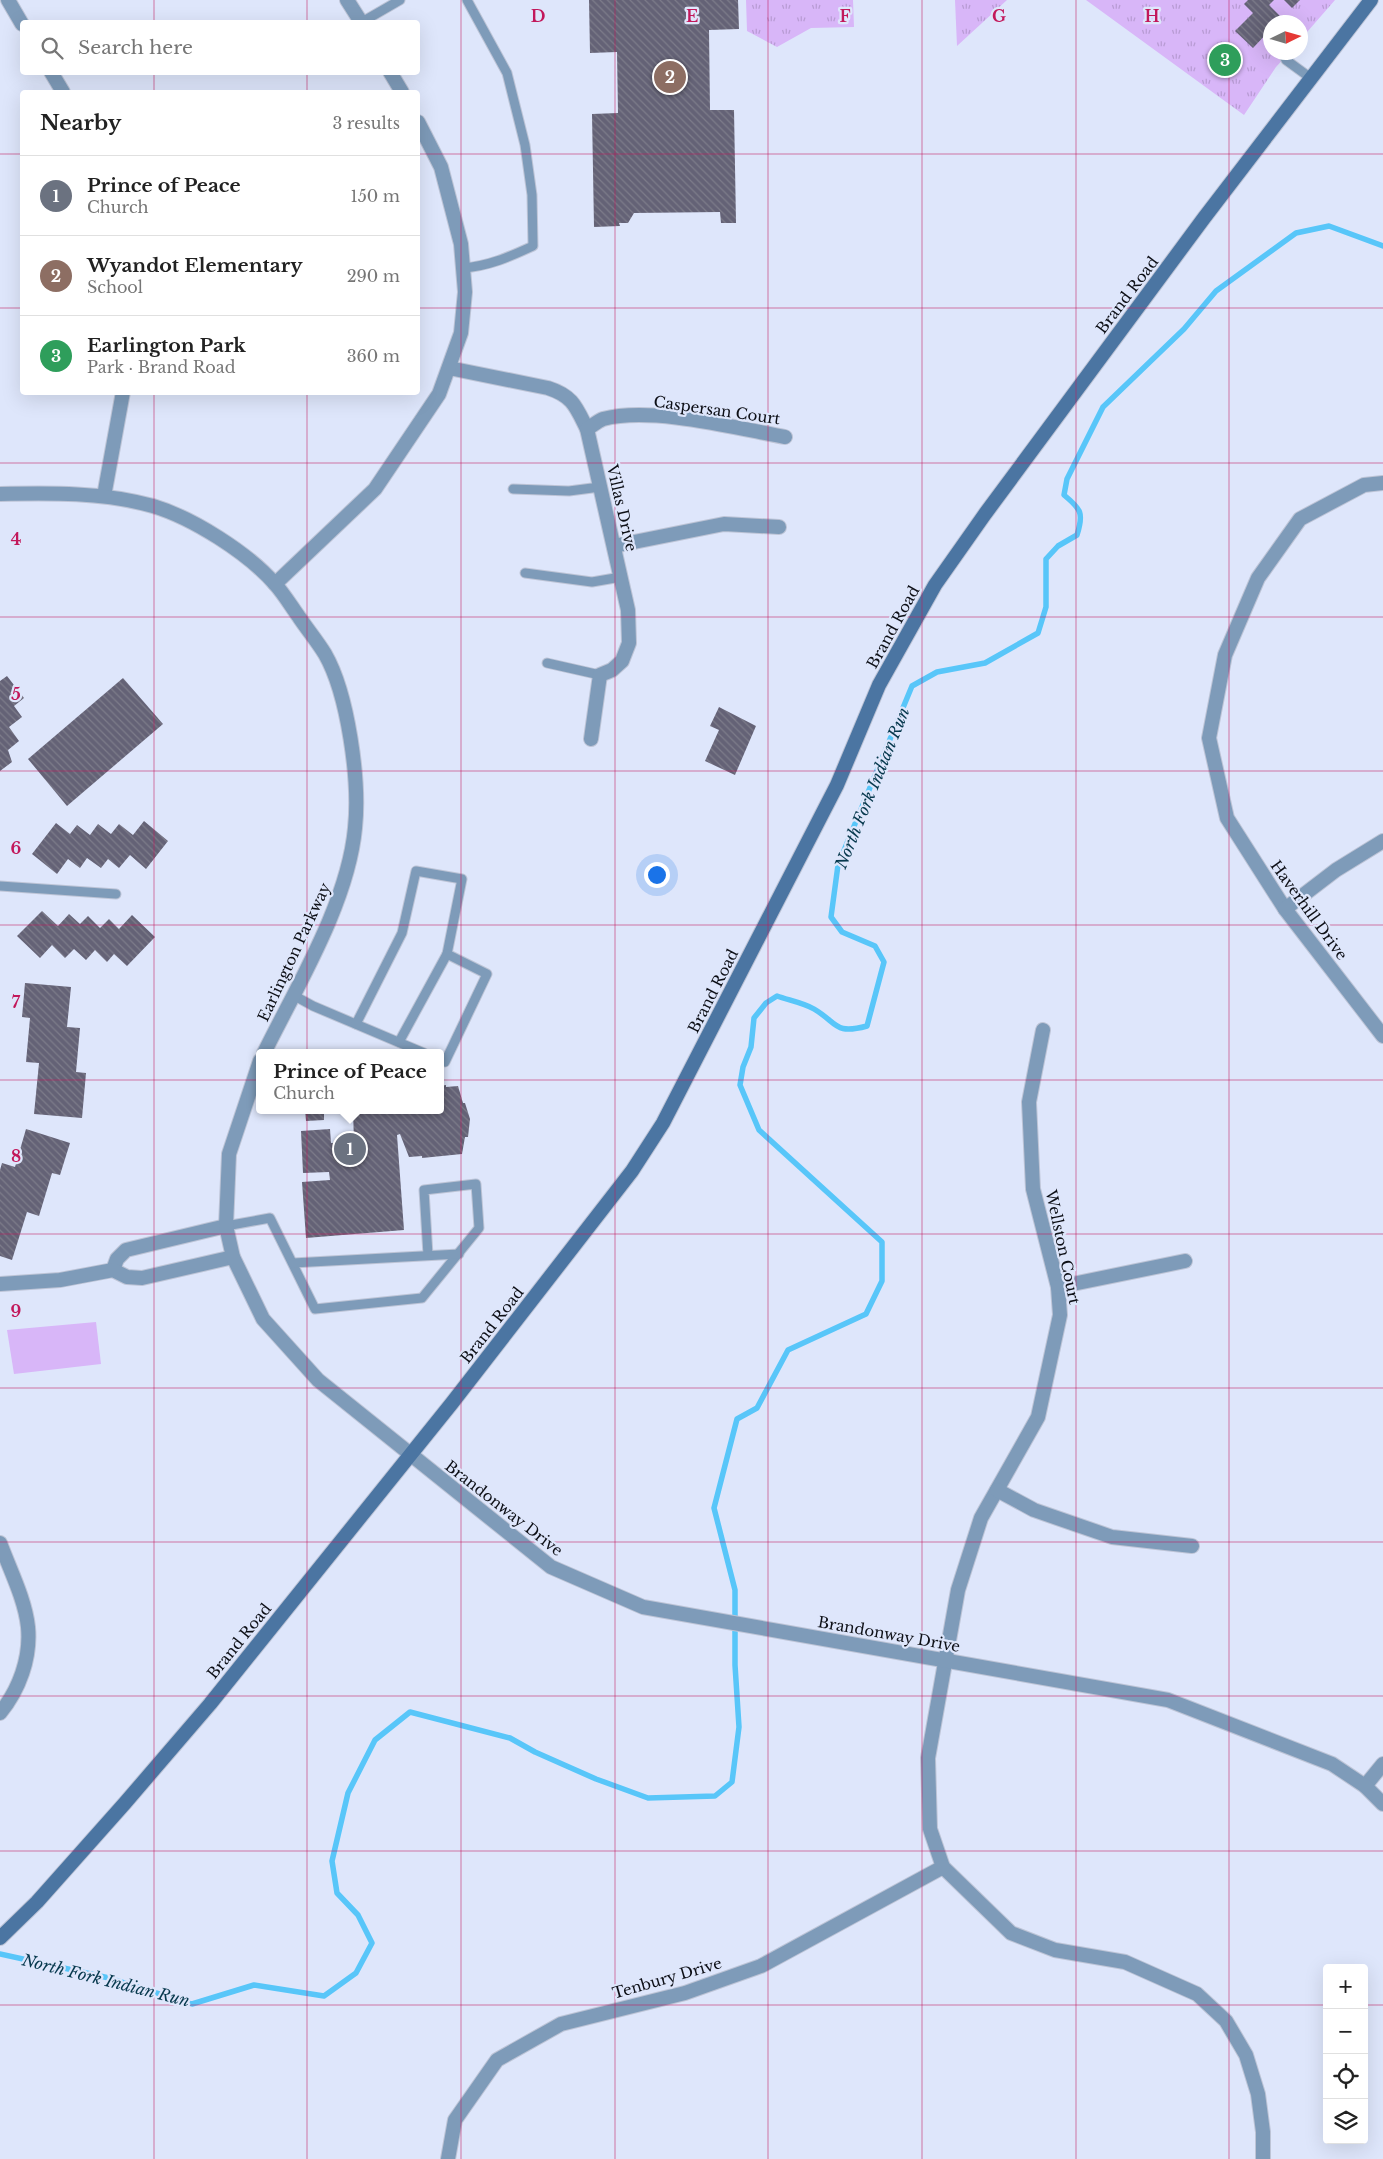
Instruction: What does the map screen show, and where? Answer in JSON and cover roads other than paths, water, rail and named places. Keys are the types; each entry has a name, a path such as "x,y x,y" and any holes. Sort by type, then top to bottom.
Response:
{"main road":[{"name":"Brand Road","path":"0,1938 125,1803 210,1704 452,1403 632,1171 663,1123 837,785 879,685 935,585 985,514 1199,226 1371,0"}],"street":[{"path":"8,0 20,21"},
{"path":"348,0 360,20"},
{"path":"53,75 62,90"},
{"path":"392,75 401,90"},
{"path":"275,584 376,489 439,394 461,333 465,292 461,244 441,167 420,126"},
{"name":"Villas Drive","path":"449,368 562,392 573,402 587,429 628,610 629,643 622,661 612,670 600,675"},
{"path":"104,496 122,395"},
{"name":"Caspersan Court","path":"587,429 602,420 634,415 673,417 785,437"},
{"name":"Haverhill Drive","path":"1383,484 1364,484 1300,520 1258,578 1225,655 1209,738 1227,818 1285,908 1383,1036"},
{"name":"Earlington Parkway","path":"0,494 104,496 154,507 200,525 241,554 275,584 325,655 342,698 351,743 356,785 355,828 346,874 331,918 266,1049"},
{"path":"614,546 724,524 779,527"},
{"path":"591,740 600,675"},
{"path":"1285,908 1336,870 1383,841"},
{"name":"Wellston Court","path":"943,1867 930,1829 928,1758 958,1590 981,1518 1038,1417 1060,1315 1058,1287 1033,1189 1029,1102 1043,1030"},
{"path":"256,1073 228,1154 226,1226 233,1257 263,1319 318,1380 409,1455"},
{"path":"113,1270 117,1259 126,1250 226,1226"},
{"path":"0,1284 60,1280 113,1270 127,1277 142,1278 233,1257"},
{"path":"1058,1287 1185,1261"},
{"name":"Brandonway Drive","path":"409,1455 551,1567 644,1607 1168,1700 1332,1764 1365,1786 1383,1804"},
{"path":"997,1490 1034,1510 1112,1537 1192,1546"},
{"path":"0,1543 20,1595 28,1628 26,1661 17,1688 0,1713"},
{"path":"1365,1786 1383,1764"},
{"path":"943,1867 1011,1933 1055,1950 1125,1962 1197,1994 1226,2021 1246,2055 1258,2094 1263,2132 1263,2159"},
{"name":"Tenbury Drive","path":"448,2159 455,2120 497,2060 561,2024 685,1994 761,1966 943,1867"}],"lane":[{"path":"365,20 400,0"},
{"path":"463,268 483,266 504,260 533,246 532,194 525,144 507,73 467,0"},
{"path":"1286,60 1312,79"},
{"path":"513,489 569,491 600,487"},
{"path":"525,573 592,582 620,577"},
{"path":"547,664 600,675"},
{"path":"356,1024 402,933 416,871 462,879 447,954 399,1042"},
{"path":"0,886 116,894"},
{"path":"444,1062 487,974 447,954"},
{"path":"293,995 415,1049"},
{"path":"226,1226 270,1218 315,1309 422,1298 479,1228 476,1184 424,1190 428,1255"},
{"path":"292,1263 458,1254"}],"waterway":[{"name":"North Fork Indian Run","path":"0,1954 109,1978 192,2004 254,1985 324,1996 356,1973 372,1943 358,1915 337,1893 332,1861 348,1793 375,1740 410,1712 510,1738 535,1752 596,1779 648,1798 715,1796 732,1782 739,1727 735,1665 735,1590 714,1508 737,1419 757,1408 788,1350 866,1314 882,1281 882,1242 759,1130 740,1085 743,1067 751,1047 754,1018 766,1003 777,996 810,1007 842,1028 867,1026 884,962 875,946 842,932 831,917 838,865 912,686 937,672 985,663 1038,633 1046,607 1046,559 1058,546 1077,535 1080,521 1080,512 1064,495 1067,479 1103,407 1184,329 1216,291 1296,233 1329,226 1383,246"}],"place":[{"name":"Earlington Park","path":"1225,60"},
{"name":"Wyandot Elementary","path":"670,77"},
{"name":"Prince of Peace","path":"350,1149"}]}
